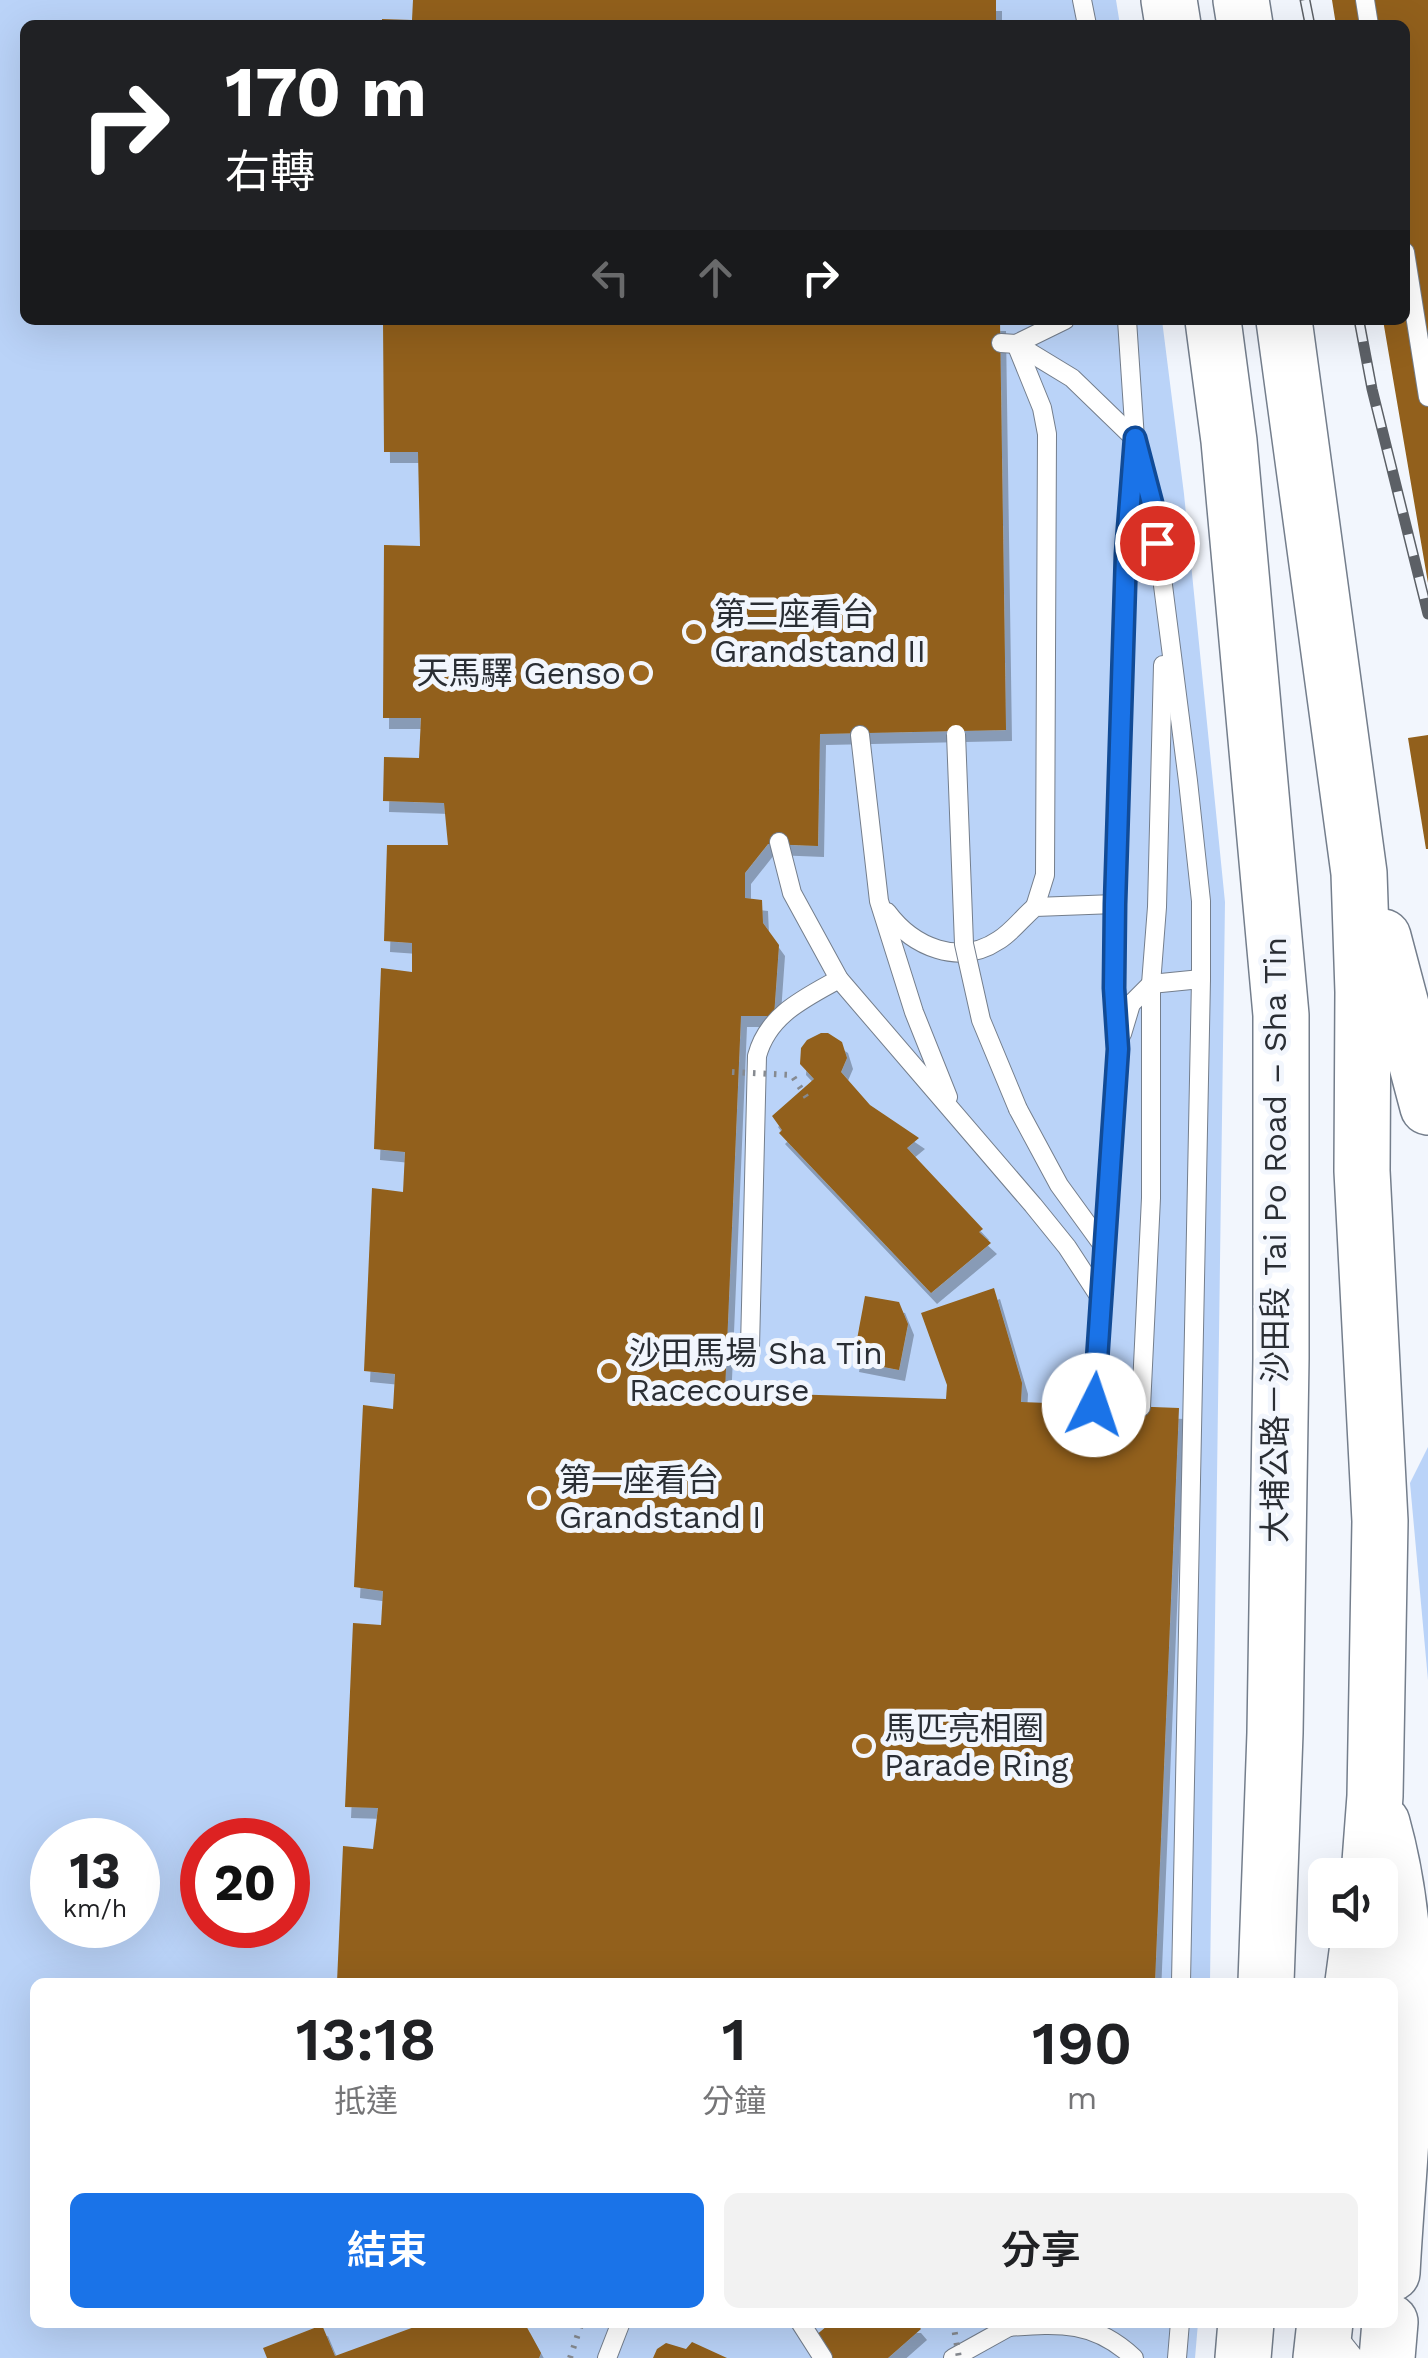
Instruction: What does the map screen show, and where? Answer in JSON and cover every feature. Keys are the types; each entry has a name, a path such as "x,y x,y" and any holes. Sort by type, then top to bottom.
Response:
{"highway":[{"name":"大埔公路－沙田段 Tai Po Road – Sha Tin","path":"1214,325 1229,441 1280,1015 1280,1434 1266,1978"},
{"path":"1285,325 1359,873 1362,1171 1380,1521 1369,1858"},
{"path":"1359,873 1384,938 1428,1107"},
{"path":"1374,1796 1400,1897 1407,2000 1398,2164"},
{"path":"1354,1978 1358,1948"},
{"path":"1243,2358 1246,2328"},
{"path":"1322,2358 1324,2328"},
{"path":"1387,2358 1390,2328"}],"lane":[{"path":"1410,283 1428,396"},
{"path":"1008,343 1053,325"},
{"path":"1094,1405 1118,1049 1115,904 1126,554 1135,438 1127,325"},
{"path":"1008,343 1072,378 1135,438 1153,507 1201,901 1181,1978"},
{"path":"879,900 899,928 928,948 960,955 998,941 1034,906 1045,875 1047,434 1042,408 1008,343"},
{"path":"1141,1406 1164,615"},
{"path":"956,734 964,944 980,1020 1018,1109 1059,1186 1104,1247"},
{"path":"860,735 879,900 914,1012 954,1112"},
{"path":"779,842 792,893 839,979 1067,1247 1101,1300"},
{"path":"1034,906 1115,904"},
{"path":"750,1348 757,1056 762,1038 789,1006 839,979"},
{"path":"1118,1049 1132,1004 1151,984 1201,979"},
{"path":"607,2358 618,2328"},
{"path":"805,2328 826,2356"},
{"path":"956,2358 1008,2328"},
{"path":"1085,2328 1120,2345 1134,2358"},
{"path":"1177,2358 1180,2328"},
{"path":"1330,2328 1355,2358"}],"path":[{"path":"732,1072 792,1074 808,1098"},
{"path":"570,2358 580,2328"},
{"path":"953,2328 956,2358"}],"shaded area":[{"name":"沙田馬場 Sha Tin Racecourse","path":"0,0 1116,0 1119,20 20,20 20,325 1163,325 1184,494 1225,902 1210,1978 30,1978 30,2328 1198,2328 1195,2358 0,2358"},
{"path":"1428,1447 1428,1680 1410,1483"}],"building":[{"path":"413,0 996,0 996,20 412,20"},
{"path":"1332,0 1428,0 1428,583 1384,325 1410,325 1410,20 1335,20"},
{"path":"383,325 1000,325 1006,730 820,734 818,846 768,844 745,873 745,898 762,900 763,923 779,945 774,1016 741,1016 725,1392 946,1399 947,1385 921,1313 994,1288 1022,1383 1021,1402 1179,1408 1155,1978 337,1978 343,1846 373,1849 378,1808 345,1807 353,1623 381,1625 383,1591 354,1587 363,1405 393,1409 395,1374 364,1371 372,1188 403,1192 405,1152 374,1149 381,968 412,972 412,943 384,941 387,845 448,845 444,803 383,801 384,757 419,758 421,718 383,718 384,545 420,546 418,452 384,452"},
{"path":"1428,735 1428,849 1426,849 1408,738"},
{"path":"821,1033 842,1042 847,1058 841,1072 870,1105 919,1138 907,1148 983,1229 979,1232 991,1243 931,1293 779,1133 782,1130 772,1116 814,1079 800,1064 801,1048"},
{"path":"865,1296 899,1302 908,1324 899,1370 853,1361"},
{"path":"323,2328 335,2356 412,2328 527,2328 541,2353 539,2358 267,2358 263,2348"},
{"path":"825,2328 921,2329 888,2358 833,2358 815,2336"},
{"path":"692,2342 727,2358 653,2358 666,2343 686,2349"}],"railway":[{"path":"1305,0 1309,20"},
{"path":"1360,325 1428,614"}],"place":[{"name":"第二座看台 Grandstand II","path":"694,632"},
{"name":"天馬驛 Genso","path":"641,673"},
{"name":"沙田馬場 Sha Tin Racecourse","path":"609,1371"},
{"name":"第一座看台 Grandstand I","path":"539,1498"},
{"name":"馬匹亮相圈 Parade Ring","path":"864,1746"}],"route":[{"path":"1094,1405 1118,1049 1115,904 1126,554 1135,438 1153,507 1157,543"}]}
